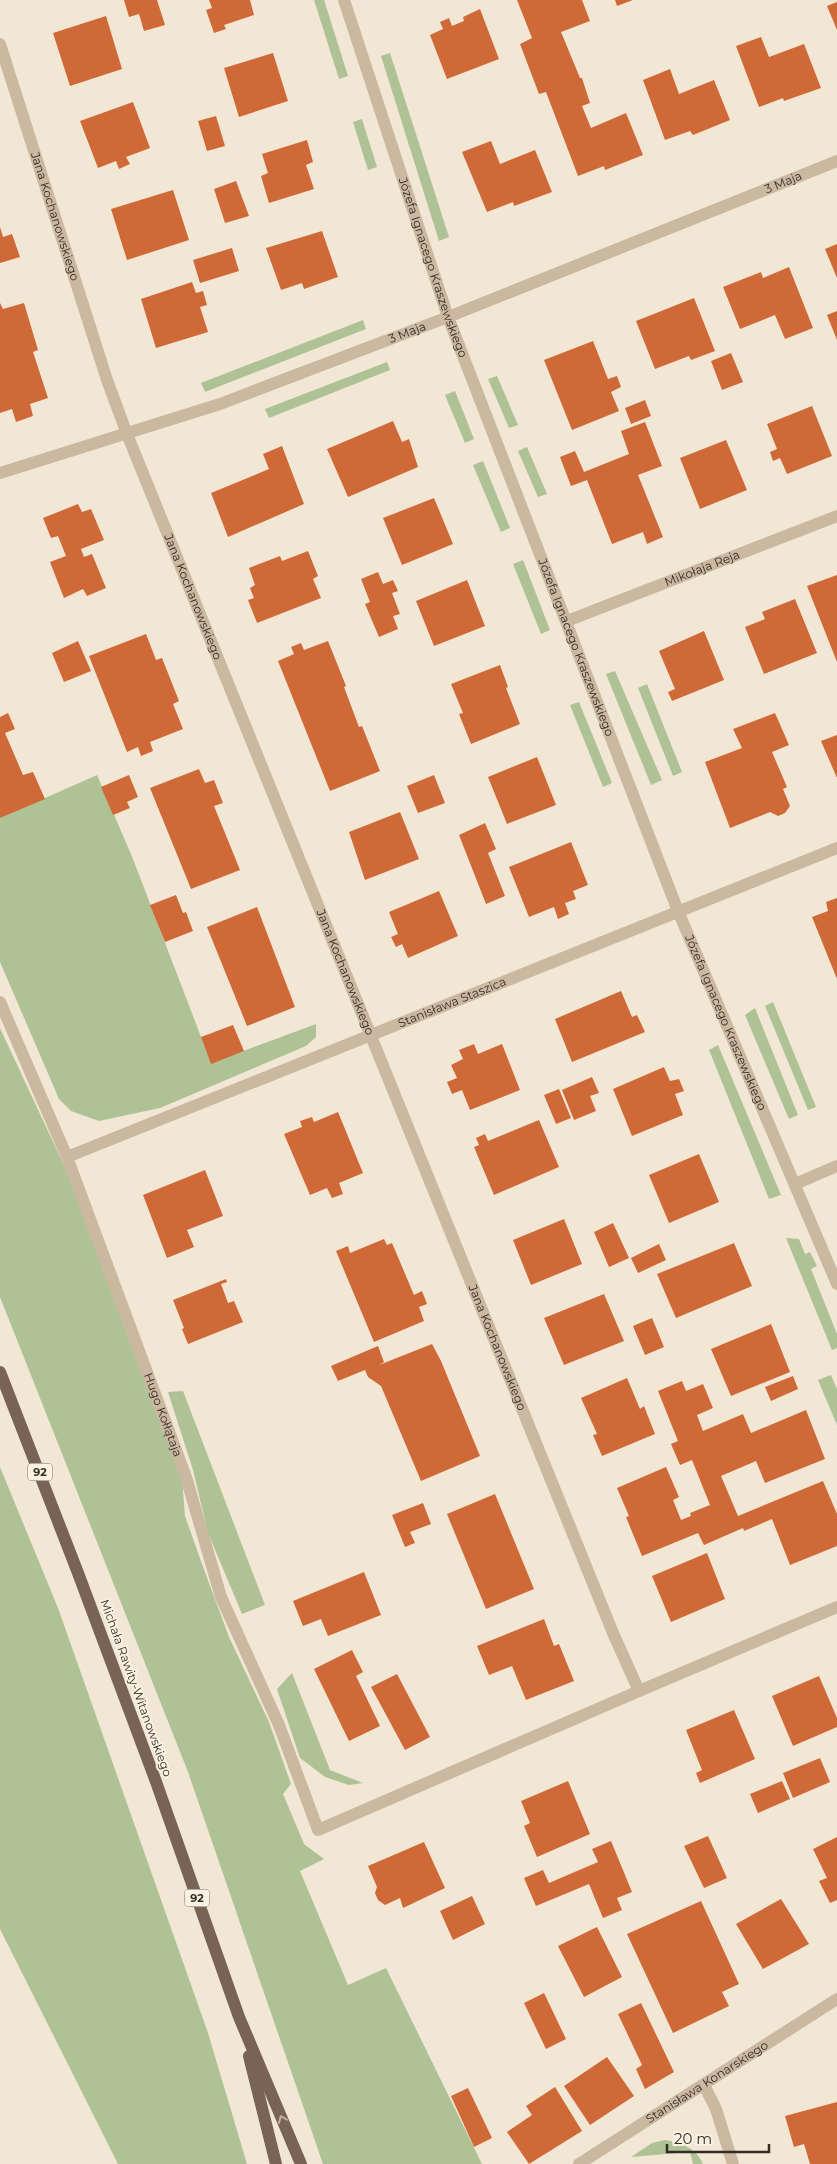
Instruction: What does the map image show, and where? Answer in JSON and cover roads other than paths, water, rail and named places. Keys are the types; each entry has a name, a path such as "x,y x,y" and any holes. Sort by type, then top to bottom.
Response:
{"main road":[{"name":"Michała Rawity-Witanowskiego","path":"0,1372 68,1546 151,1770 239,2017 300,2164"},
{"name":"Michała Rawity-Witanowskiego","path":"239,2017 276,2164"}],"street":[{"name":"Józefa Ignacego Kraszewskiego","path":"345,0 448,317 678,911 837,1284"},
{"name":"Jana Kochanowskiego","path":"0,44 107,380 127,434 613,1633 639,1691"},
{"name":"3 Maja","path":"0,473 200,411 448,317 837,161"},
{"name":"Mikołaja Reja","path":"567,621 837,516"},
{"name":"Stanisława Staszica","path":"67,1157 837,848"},
{"name":"Hugo Kołłątaja","path":"0,1002 67,1157 186,1477 221,1596 279,1725 318,1830 639,1691"},
{"path":"795,1184 837,1166"},
{"path":"639,1691 837,1607"},
{"name":"Stanisława Konarskiego","path":"579,2164 837,1999"},
{"path":"704,2085 716,2109 733,2164"}]}
